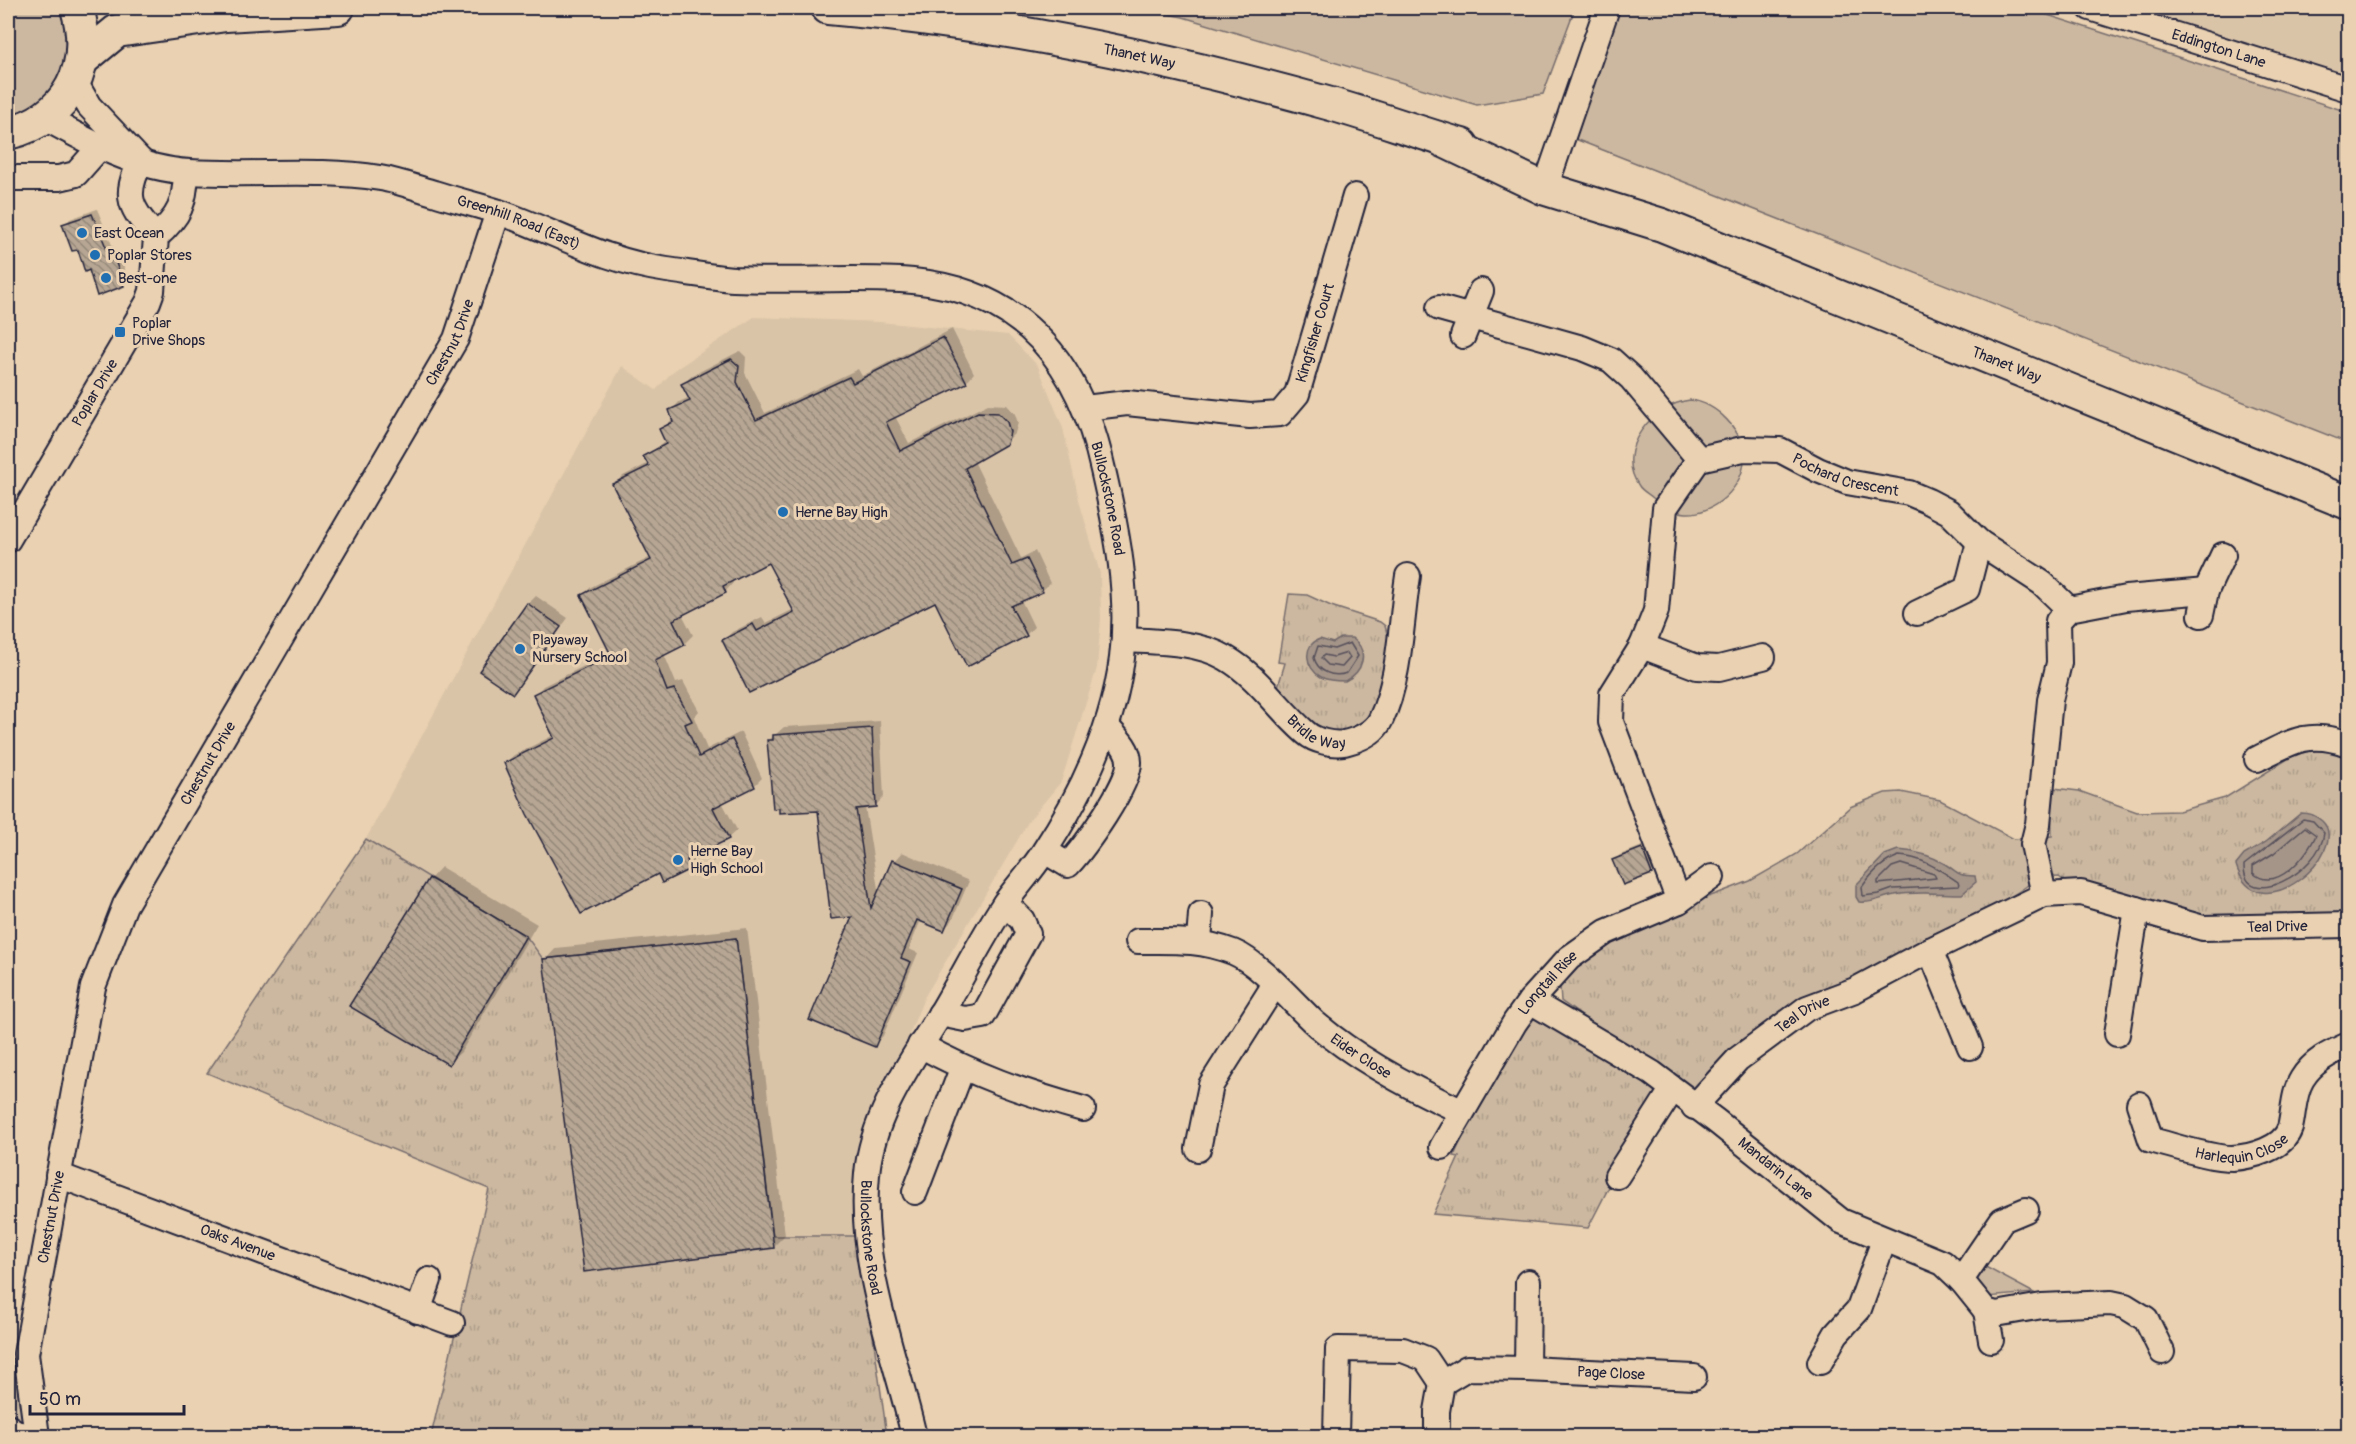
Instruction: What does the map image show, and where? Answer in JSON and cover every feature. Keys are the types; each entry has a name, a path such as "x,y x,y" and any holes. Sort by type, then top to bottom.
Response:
{"main road":[{"path":"76,8 83,31 79,70"},
{"path":"21,131 117,31 226,15 338,8"},
{"name":"Thanet Way","path":"828,8 981,27 1148,58 1329,104 1442,140 1551,171 1662,225 2349,502"},
{"name":"Thanet Way","path":"1442,140 1543,188 1662,225"}],"street":[{"path":"1551,171 1607,8"},
{"name":"Eddington Lane","path":"2090,8 2349,89"},
{"path":"79,70 88,106 141,161 130,182 132,203 138,215 156,237 177,215 185,196 186,172"},
{"name":"Greenhill Road (East)","path":"21,131 99,148 186,172 294,171 383,178 498,212 593,253 658,269 729,278 915,282 963,291 998,305"},
{"path":"8,178 59,178 76,174 99,148"},
{"name":"Kingfisher Court","path":"1085,408 1127,402 1250,416 1280,414 1297,394 1356,196"},
{"name":"Chestnut Drive","path":"38,1437 17,1360 58,1175 93,987 125,905 456,339 498,212"},
{"name":"Poplar Drive","path":"8,540 148,302 152,291 156,237"},
{"path":"1467,326 1481,291"},
{"name":"Bullockstone Road","path":"914,1437 874,1288 865,1224 867,1169 876,1135 892,1095 1005,903 1045,851 1093,762 1107,728 1118,688 1124,640 1124,597 1119,554 1098,448 1085,408 1067,371 1039,335 1026,323 998,305"},
{"path":"1439,308 1467,326 1582,348 1611,360 1631,378 1699,459 1665,508 1656,611 1642,646 1612,694 1611,722 1679,901"},
{"name":"Pochard Crescent","path":"1699,459 1743,449 1780,450 1847,482 1909,494 1928,501 1949,512 1978,542 2042,584 2069,609"},
{"path":"1917,613 1967,589 1978,542"},
{"path":"2201,615 2206,591 2223,555"},
{"name":"Bridle Way","path":"1124,640 1190,646 1226,658 1258,681 1307,735 1335,745 1359,740 1380,721 1394,670 1408,576"},
{"path":"2044,895 2033,844 2038,824 2050,700 2059,663 2058,621 2069,609 2126,598 2206,591"},
{"path":"1642,646 1697,667 1719,668 1763,657"},
{"path":"1045,851 1068,865 1087,844 1122,783 1129,762 1123,744 1107,728"},
{"path":"2257,759 2288,743 2312,736 2349,744"},
{"name":"Longtail Rise","path":"1442,1147 1454,1130 1461,1111 1530,1001 1569,958 1606,933 1679,901 1712,877"},
{"name":"Teal Drive","path":"1694,1107 1738,1059 1807,1008 1855,990 1930,950 2044,895 2081,893 2203,928 2349,925"},
{"path":"940,1014 965,1019 983,1016 1028,933 1022,920 1005,903"},
{"path":"2116,1035 2137,909"},
{"path":"1199,941 1201,914"},
{"name":"Eider Close","path":"1138,941 1199,941 1236,954 1275,984 1315,1023 1369,1060 1433,1099 1461,1111"},
{"path":"1930,950 1970,1047"},
{"path":"1198,1149 1211,1085 1275,984"},
{"name":"Mandarin Lane","path":"1530,1001 1652,1073 1841,1221 1943,1263 1961,1280 1986,1311 1991,1340"},
{"path":"920,1045 962,1069 1015,1090 1083,1109"},
{"name":"Harlequin Close","path":"2139,1104 2151,1140 2229,1158 2249,1156 2272,1147 2282,1140 2289,1130 2295,1093 2302,1079 2321,1058 2349,1045"},
{"path":"915,1192 962,1069"},
{"path":"1617,1176 1672,1090"},
{"name":"Oaks Avenue","path":"58,1175 452,1323"},
{"path":"1961,1280 2002,1220 2026,1210"},
{"path":"1820,1362 1836,1334 1859,1309 1884,1240"},
{"path":"418,1311 429,1280"},
{"path":"1527,1369 1528,1282"},
{"path":"1986,1311 1996,1314 2042,1306 2111,1303 2125,1306 2146,1319 2162,1352"},
{"path":"1336,1437 1338,1349 1403,1350 1426,1359 1442,1383 1437,1412 1437,1437"},
{"name":"Page Close","path":"1442,1383 1467,1368 1694,1377"},
{"path":"8,1427 22,1437"}],"shaded area":[{"path":"2128,8 2348,8 2348,79"},
{"name":"Herne Bay High School","path":"754,317 880,322 1008,335 1038,366 1063,428 1080,504 1100,573 1101,619 1097,668 1061,782 1030,819 924,998 893,1074 859,1236 887,1436 431,1436 489,1189 207,1073 366,839 622,366 656,390 672,372"}],"green space":[{"path":"8,8 58,8 67,42 66,60 61,77 53,91 42,103 27,112 8,116"},
{"path":"1135,8 1575,8 1543,94 1477,105 1183,17"},
{"path":"1618,8 2026,8 2348,112 2348,443 1575,139"},
{"path":"1690,400 1710,407 1727,420 1739,438 1744,459 1739,480 1725,497 1706,509 1686,513 1661,504 1639,486 1632,472 1631,458 1634,444 1651,419 1676,403"},
{"path":"1289,594 1307,595 1331,606 1380,622 1385,626 1388,637 1386,670 1370,720 1350,733 1324,732 1277,690 1285,663 1278,662"},
{"path":"2328,749 2348,754 2348,891 2343,915 2226,924 2068,884 2059,877 2034,879 2004,901 1910,952 1839,988 1829,986 1804,999 1692,1091 1679,1085 1610,1185 1588,1228 1433,1214 1459,1157 1454,1156 1469,1123 1529,1019 1538,1014 1584,1027 1583,1017 1561,1001 1560,987 1563,979 1615,939 1682,907 1750,881 1797,854 1850,807 1885,793 1901,792 1940,800 2014,839 2052,836 2051,792 2054,788 2079,791 2137,812 2179,811 2225,798 2291,757 2307,751"},
{"path":"366,839 526,936 543,959 736,938 773,1236 859,1236 887,1436 431,1436 489,1189 207,1073"},
{"path":"1978,1263 2034,1293 1986,1297 1970,1285"},
{"path":"26,1354 37,1436 8,1427 8,1366"}],"water":[{"path":"1341,638 1352,638 1358,643 1362,655 1360,667 1345,681 1324,678 1316,673 1309,663 1310,646 1320,639 1333,643"},
{"path":"2301,813 2307,813 2322,821 2328,834 2325,850 2314,866 2298,881 2281,890 2263,892 2247,885 2236,865 2244,855 2266,842"},
{"path":"1898,850 1934,859 1961,875 1975,876 1976,882 1962,894 1912,893 1859,902 1856,897 1856,885 1885,855"}],"building":[{"path":"92,214 112,261 115,260 124,286 97,296 89,270 85,272 78,250 72,251 62,224"},
{"path":"943,337 967,383 886,422 900,451 978,412 998,413 1007,422 1010,432 1007,444 965,468 1012,565 1027,559 1043,592 1011,606 1027,636 967,667 935,602 749,693 722,640 753,624 757,631 794,612 768,563 723,586 726,593 673,620 685,645 655,660 667,691 674,689 692,721 685,724 699,757 732,739 755,787 713,808 729,839 687,860 690,869 662,883 658,874 581,914 527,814 504,763 554,738 533,694 606,658 615,663 581,595 651,560 612,484 649,466 643,456 666,444 659,429 673,422 669,410 690,401 681,384 731,359 739,366 737,382 756,420 849,377 853,383"},
{"name":"Playaway Nursery School","path":"527,603 561,627 513,694 479,671"},
{"path":"872,728 876,807 856,809 871,908 892,860 962,889 944,931 917,920 901,958 911,962 875,1047 809,1020 852,917 831,919 818,811 779,813 779,808 773,809 767,740 773,740 773,735"},
{"path":"1642,848 1652,874 1623,885 1612,860"},
{"path":"429,878 526,936 449,1065 349,1006"},
{"path":"736,938 774,1248 584,1272 543,959"}],"place":[{"name":"East Ocean","path":"82,233"},
{"name":"Poplar Stores","path":"95,255"},
{"name":"Best-one","path":"106,278"},
{"name":"Poplar Drive Shops","path":"120,332"},
{"name":"Herne Bay High","path":"783,512"},
{"name":"Playaway Nursery School","path":"520,649"},
{"name":"Herne Bay High School","path":"678,860"}]}
